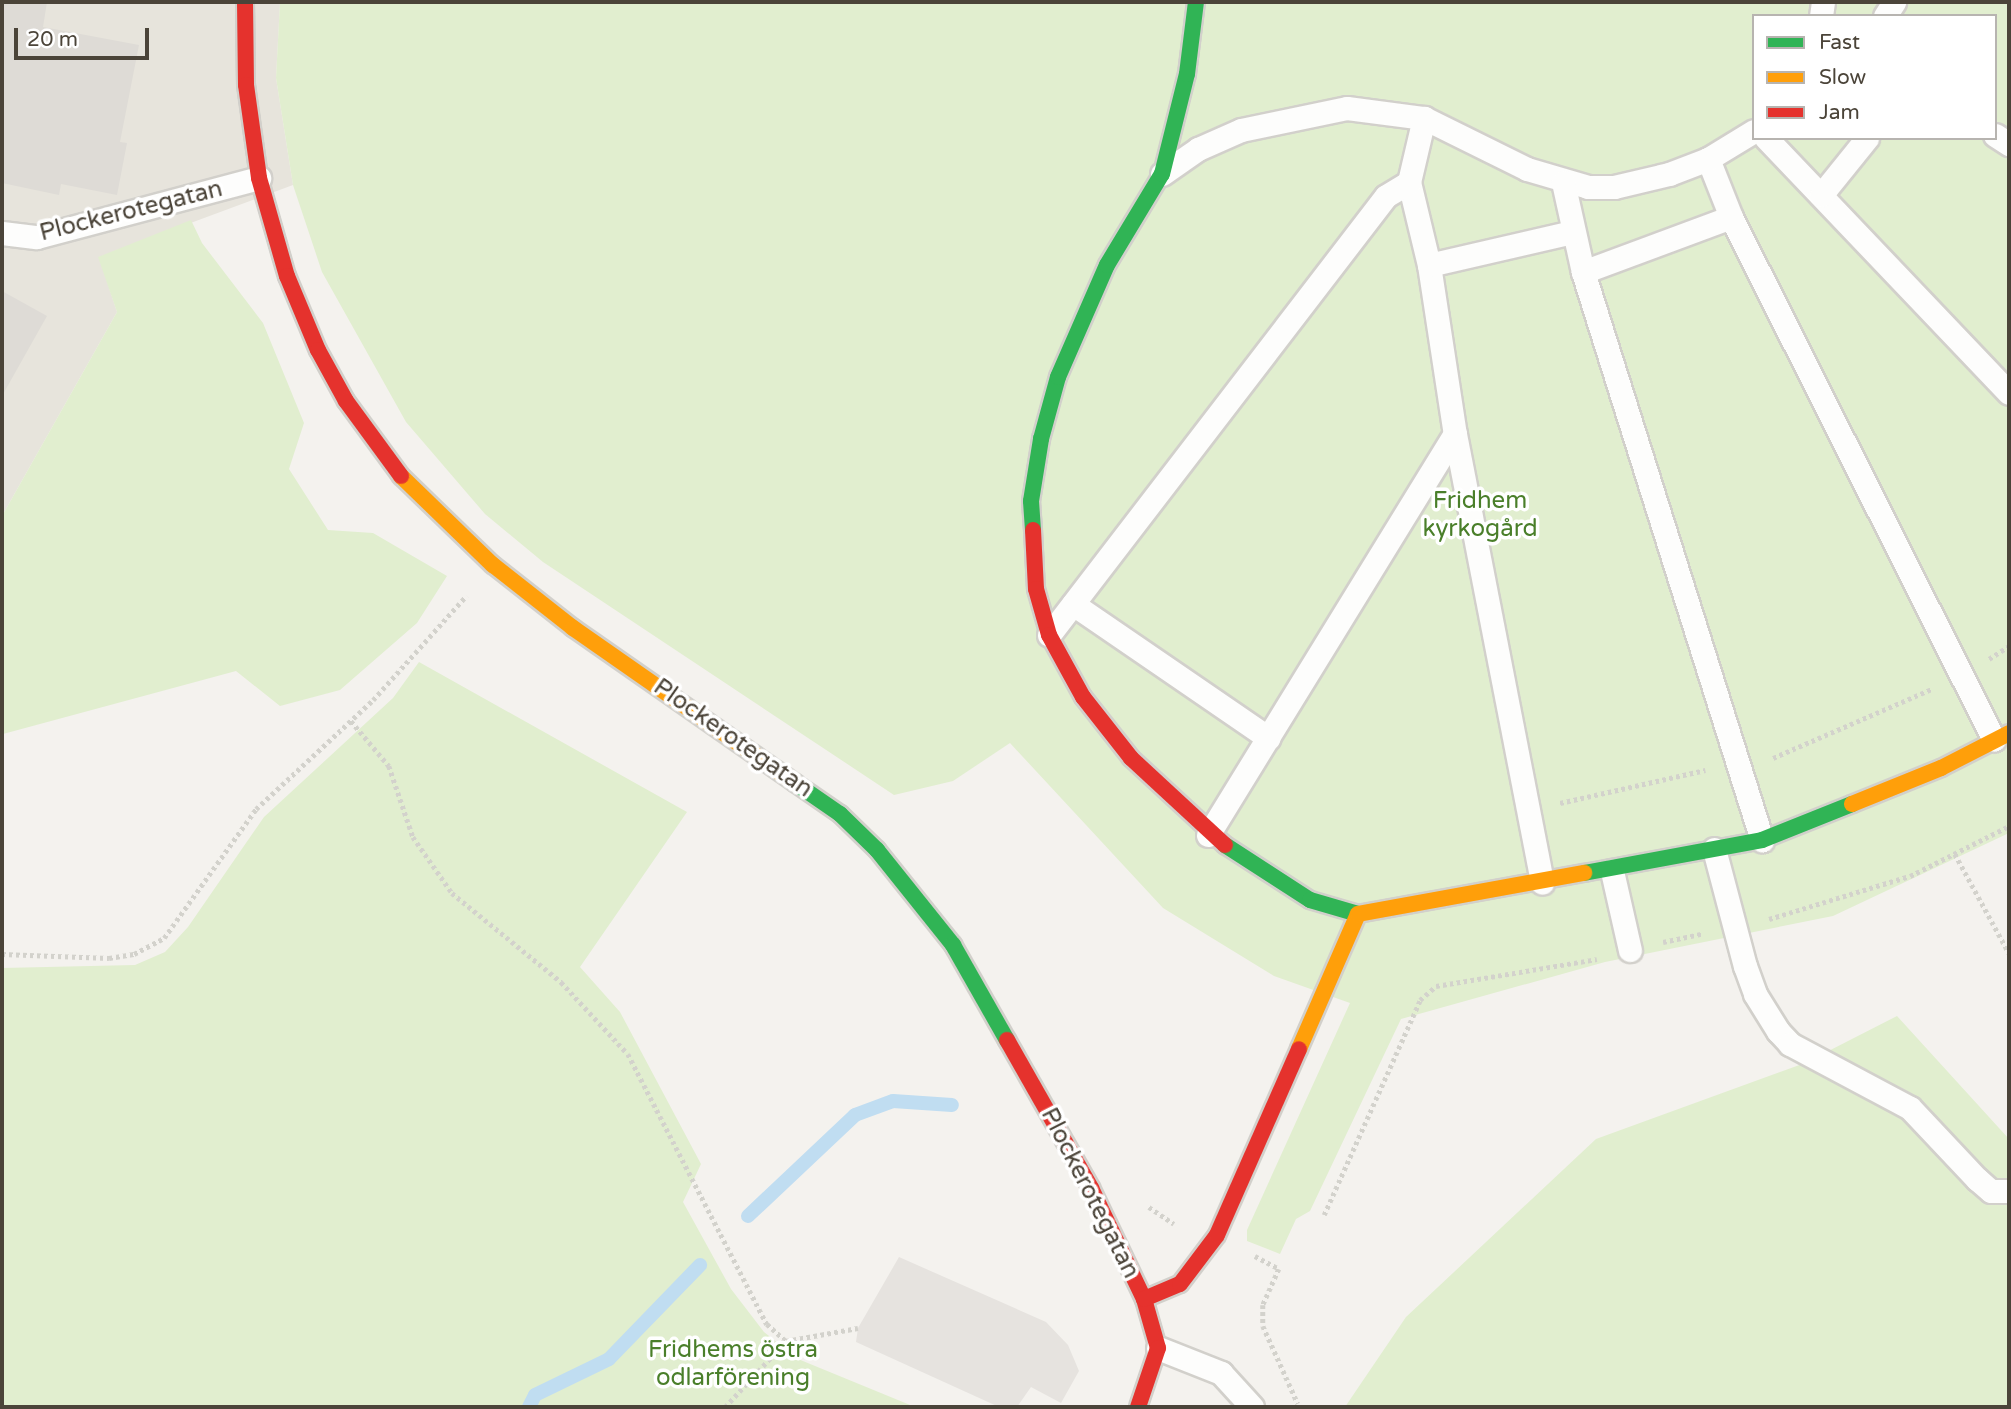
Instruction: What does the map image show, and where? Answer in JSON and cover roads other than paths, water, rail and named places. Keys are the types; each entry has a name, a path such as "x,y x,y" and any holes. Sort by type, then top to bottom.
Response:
{"street":[{"name":"Plockerotegatan","path":"245,2 246,85 259,178 288,276 318,350 346,401 411,489 493,565 573,628 786,773 840,814 877,850 953,945 978,984 1091,1188 1144,1299 1158,1348"},
{"path":"1196,2 1187,74 1162,174 1107,265 1058,377 1041,439 1031,501 1036,589 1049,635 1083,697 1115,738 1208,835 1310,900 1358,914 1542,884 1762,840 1941,768 2002,736"},
{"path":"1144,1299 1186,1279 1217,1235 1358,914"},
{"path":"1138,1407 1158,1348"}],"lane":[{"path":"1162,174 1198,149 1280,119 1347,108 1424,118 1501,157 1563,182 1614,187 1708,159 1752,132"},
{"path":"1424,118 1409,182 1429,265 1455,434 1542,884"},
{"path":"1768,140 2009,393"},
{"path":"1821,195 1865,140"},
{"path":"1708,159 1731,217 1962,676 2002,736"},
{"name":"Plockerotegatan","path":"2,233 37,237 259,178"},
{"path":"1049,635 1386,196 1409,182"},
{"path":"1563,182 1583,272 1762,840"},
{"path":"1583,272 1731,217"},
{"path":"1429,265 1572,232"},
{"path":"1208,835 1455,434"},
{"path":"1073,604 1269,738"},
{"path":"1714,849 1745,966 1755,994 1778,1031 1790,1044 1910,1108 1991,1191 2009,1191"},
{"path":"1612,871 1630,950"},
{"path":"1158,1348 1221,1373 1252,1407"}],"waterway":[{"path":"748,1216 855,1115 893,1101 952,1105"},
{"path":"529,1407 535,1395 609,1359 700,1265"}],"park label":[{"name":"Fridhem kyrkogård","path":"1480,515"},
{"name":"Fridhems östra odlarförening","path":"733,1364"}]}
